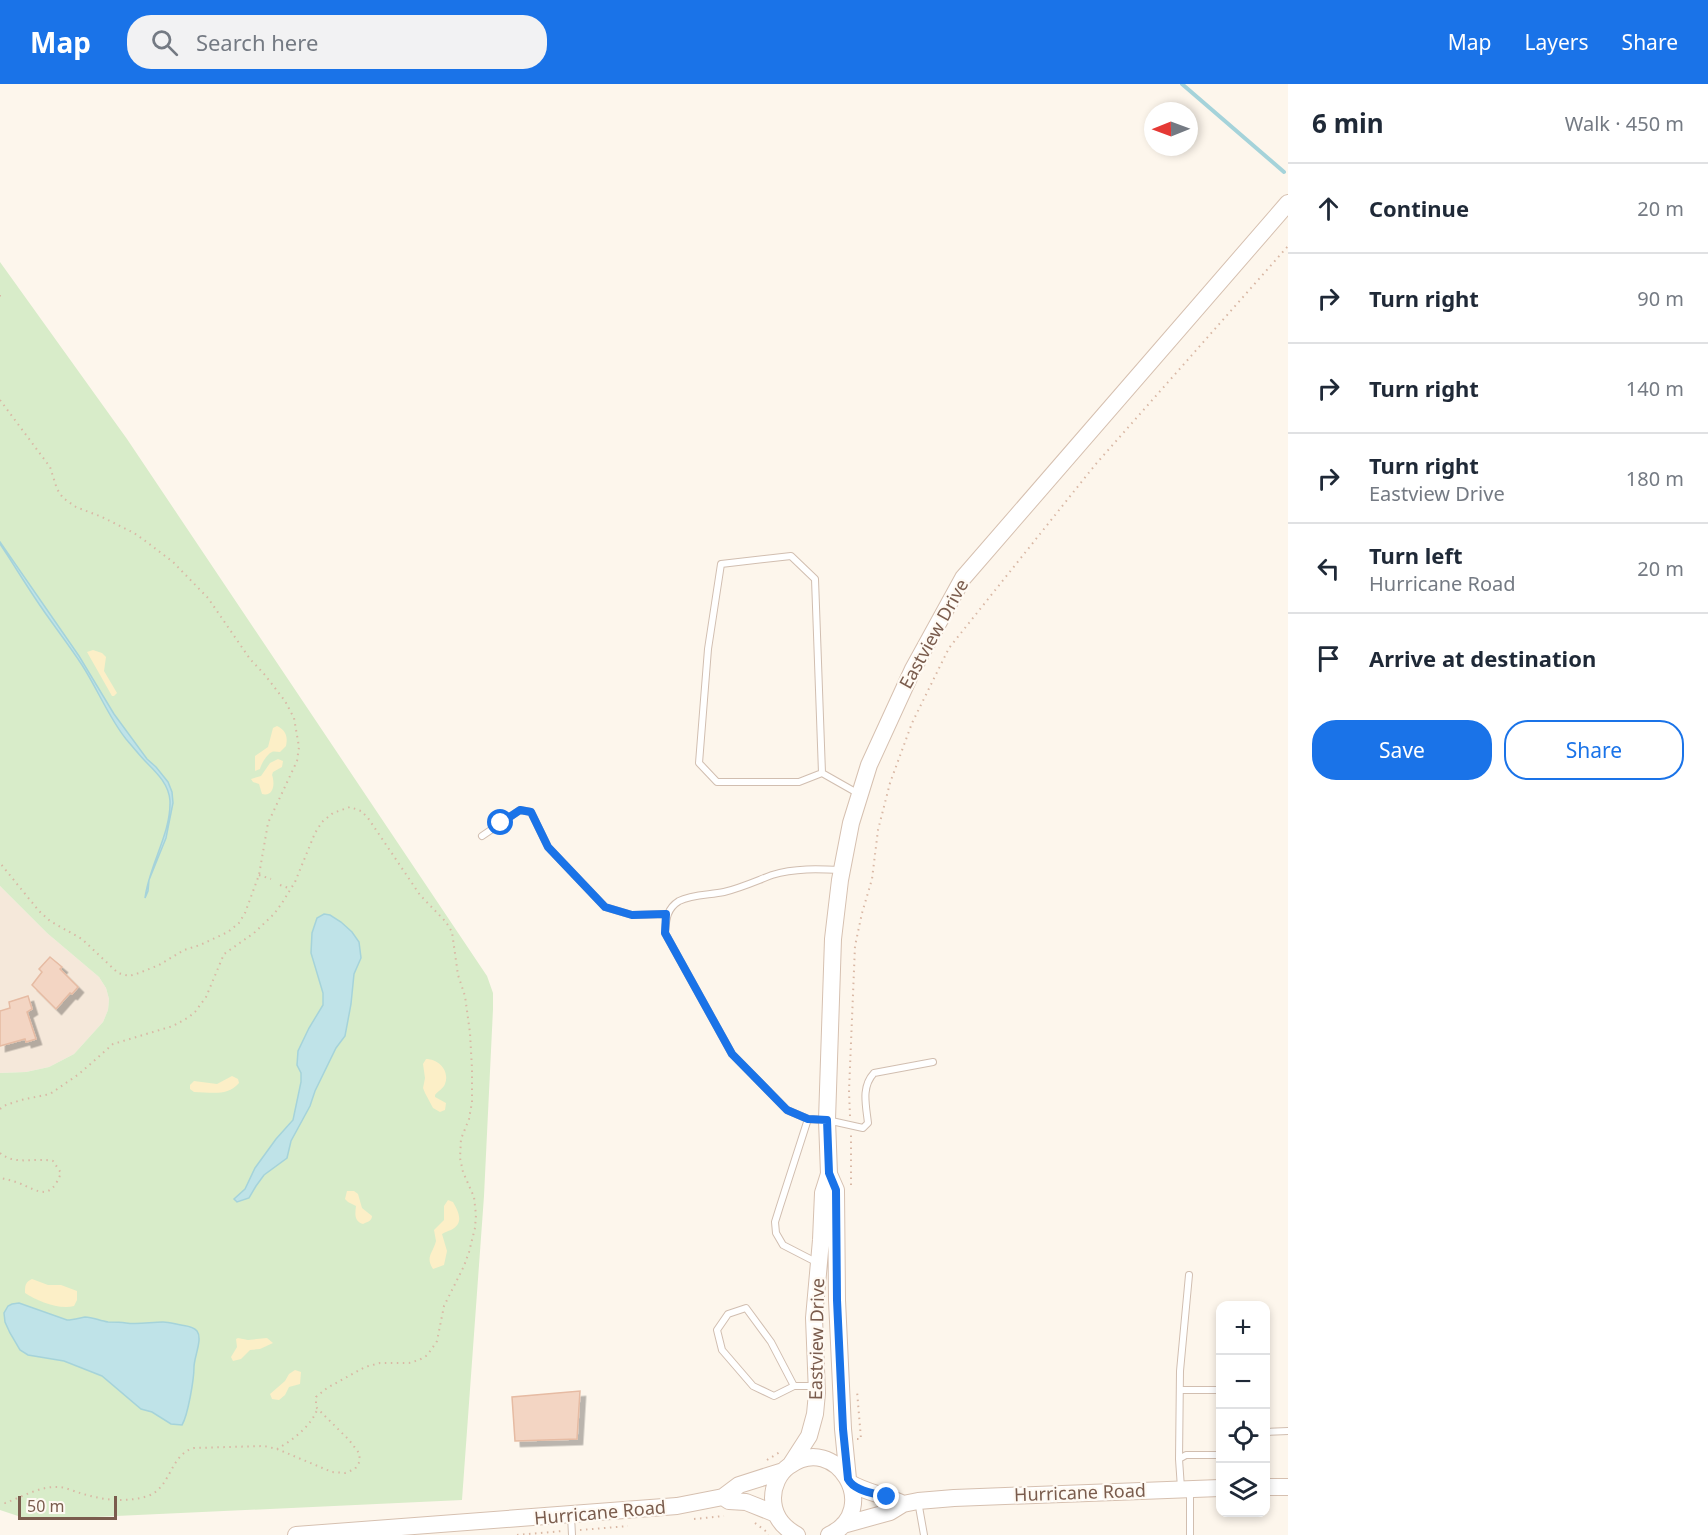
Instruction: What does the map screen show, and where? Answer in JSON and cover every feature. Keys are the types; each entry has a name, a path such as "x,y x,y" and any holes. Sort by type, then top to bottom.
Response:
{"street":[{"name":"Eastview Drive","path":"780,1524 773,1504 773,1490 777,1480 808,1436 814,1422 816,1386 814,1318 823,1193 829,1173 827,1120 833,939 851,823 868,765 913,669 963,578 1288,202"},
{"name":"Eastview Drive","path":"829,1173 836,1190 837,1300 843,1429 849,1481 853,1494 852,1507 837,1531"},
{"name":"Hurricane Road","path":"296,1535 572,1527 723,1497 739,1485 787,1468 807,1458 823,1459 837,1466 849,1481 861,1489 911,1502 954,1497 1216,1488"},
{"path":"1270,1487 1288,1487"},
{"name":"Hurricane Road","path":"723,1497 729,1501 746,1502 796,1535"},
{"name":"Hurricane Road","path":"837,1531 911,1502"}],"lane":[{"path":"790,556 815,579 822,773 799,782 717,782 699,763 708,649 722,564 790,556"},
{"path":"822,773 860,794"},
{"path":"482,836 520,810 531,812 548,847 605,907 632,915 666,914"},
{"path":"842,870 811,868 781,873 742,888 700,895 678,902 666,914 665,933 732,1054 787,1110 808,1119 827,1120 863,1128 868,1123 865,1099 868,1080 874,1073 933,1062"},
{"path":"808,1119 775,1222 776,1233 783,1245 819,1263"},
{"path":"1189,1275 1180,1371 1179,1459 1190,1535"},
{"path":"794,1386 771,1342 746,1308 728,1314 717,1330 722,1350 753,1386 774,1396 794,1386 816,1386"},
{"path":"1179,1390 1216,1390"},
{"path":"1270,1432 1288,1431"},
{"path":"1179,1459 1186,1455 1216,1455"},
{"path":"911,1502 924,1535"}],"path":[{"path":"851,1194 849,1091 855,946 872,879 878,830 890,783 912,723 949,648 1000,583 1095,465 1288,246"},
{"path":"0,400 50,467 57,489 63,498 76,507 134,533 173,562 208,598 250,659 266,675 285,701 294,718 299,747 297,761 268,823 259,875 239,923 228,932 184,950 140,974 129,976 118,972 82,939 50,921 32,903 0,863"},
{"path":"0,1109 13,1102 50,1094 79,1074 113,1044 173,1026 189,1017 206,997 224,954 254,933 274,914 291,889 322,822 333,813 345,808 350,807 361,811 374,826 420,895 450,926 458,975 465,996 471,1045 472,1102 469,1119 461,1139 460,1158 476,1206 475,1228 464,1266 444,1306 437,1341 426,1356 409,1363 380,1363 365,1367 318,1394 316,1402 318,1409 359,1453 360,1461 355,1469 345,1473 332,1472 277,1449 252,1445 209,1447 187,1450 176,1462 161,1486 149,1495 112,1500 82,1494 61,1486 40,1489 5,1503 0,1502"},
{"path":"259,875 271,879"},
{"path":"280,885 291,889"},
{"path":"0,1153 16,1160 53,1161 61,1173 54,1187 44,1193 0,1178"},
{"path":"857,1381 861,1439"},
{"path":"277,1449 309,1424 318,1409"},
{"path":"765,1461 785,1446"},
{"path":"687,1520 730,1515"},
{"path":"754,1522 768,1535"},
{"path":"517,1535 572,1527 632,1526"}],"shaded area":[{"path":"0,886 47,933 99,977 106,988 109,999 108,1010 103,1022 74,1054 49,1067 26,1072 0,1073"}],"green space":[{"path":"0,262 127,439 487,976 493,993 493,1009 484,1196 462,1500 30,1520 0,1510 0,1073 26,1072 49,1067 74,1054 103,1022 108,1010 109,999 106,988 99,977 47,933 0,886"}],"sand":[{"path":"93,650 106,657 104,671 117,693 114,696 87,652"},
{"path":"277,726 286,734 286,746 280,752 270,753 264,759 260,769 255,771 255,756 268,747 273,728"},
{"path":"278,759 283,761 282,767 273,772 273,789 269,793 262,794 259,784 251,779 261,776 270,763"},
{"path":"426,1059 439,1063 445,1070 444,1086 435,1095 446,1103 445,1110 440,1112 433,1108 423,1088 425,1078 423,1064"},
{"path":"232,1076 238,1079 239,1083 224,1092 194,1092 190,1089 194,1081 217,1084"},
{"path":"347,1191 354,1191 358,1194 362,1208 372,1216 369,1221 363,1224 358,1221 355,1214 356,1206 345,1199"},
{"path":"448,1200 453,1202 459,1220 455,1227 442,1234 447,1251 444,1265 433,1269 430,1258 436,1241 434,1230 444,1220 444,1206"},
{"path":"32,1279 77,1291 74,1306 62,1307 48,1304 25,1293 26,1284"},
{"path":"267,1338 273,1343 260,1349 250,1350 241,1359 233,1361 231,1357 237,1347 236,1339 248,1340"},
{"path":"295,1370 301,1372 300,1384 289,1387 279,1400 272,1399 270,1394"}],"water":[{"path":"0,542 79,656 114,714 147,759 168,782 173,803 166,838 149,880 167,825 170,801 168,790 159,776 120,731 82,665 35,598"},
{"path":"324,914 341,922 359,942 361,958 354,974 345,1036 336,1048 310,1106 291,1141 287,1158 264,1175 249,1198 237,1202 234,1199 245,1189 255,1168 293,1120 301,1082 301,1073 297,1065 298,1051 323,1005 323,993 311,953 312,933 317,918"},
{"path":"19,1303 67,1320 85,1317 131,1324 165,1322 195,1329 199,1334 199,1343 190,1397 182,1425 171,1424 152,1412 141,1409 102,1376 64,1361 28,1355 20,1350 5,1322 4,1313 8,1306"}],"building":[{"path":"50,957 62,967 60,969 78,987 56,1009 32,985 42,972 39,969"},
{"path":"28,996 32,1009 27,1012 36,1039 26,1042 25,1039 0,1046 0,1011 10,1008 9,1002"},
{"path":"580,1391 577,1439 515,1441 512,1397"}],"waterway":[{"path":"1182,84 1284,172"}],"route":[{"path":"501,823 520,810 531,812 548,847 605,907 632,915 666,914 665,933 732,1054 787,1110 808,1119 827,1120 829,1173 836,1190 837,1300 843,1429 848,1479 850,1484 887,1497"}]}
